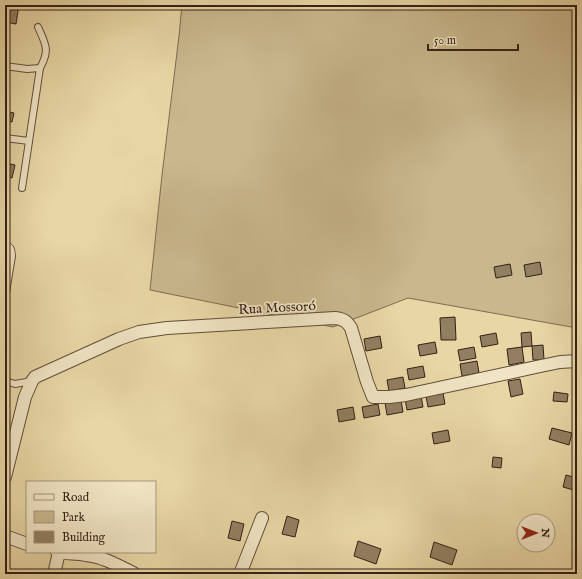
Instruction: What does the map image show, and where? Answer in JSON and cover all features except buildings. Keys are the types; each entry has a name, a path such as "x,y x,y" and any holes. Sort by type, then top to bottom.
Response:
{"street":[{"name":"Rua Mossoró","path":"32,381 35,377 119,339 139,332 167,328 335,318 348,322 351,328 373,397 406,395 542,365 577,361"},
{"path":"5,477 25,397 32,381"},
{"path":"240,574 262,518"},
{"path":"5,536 26,544"},
{"path":"54,574 58,553"},
{"path":"71,553 99,557 135,574"}],"lane":[{"path":"22,188 40,68 46,58 47,48 38,27"},
{"path":"5,73 7,66 27,69 40,68"},
{"path":"5,138 29,141"},
{"path":"5,244 12,250 12,256 5,299"},
{"path":"5,381 15,384 32,381"}],"green space":[{"path":"182,5 577,5 577,328 408,298 333,327 150,290"}]}
